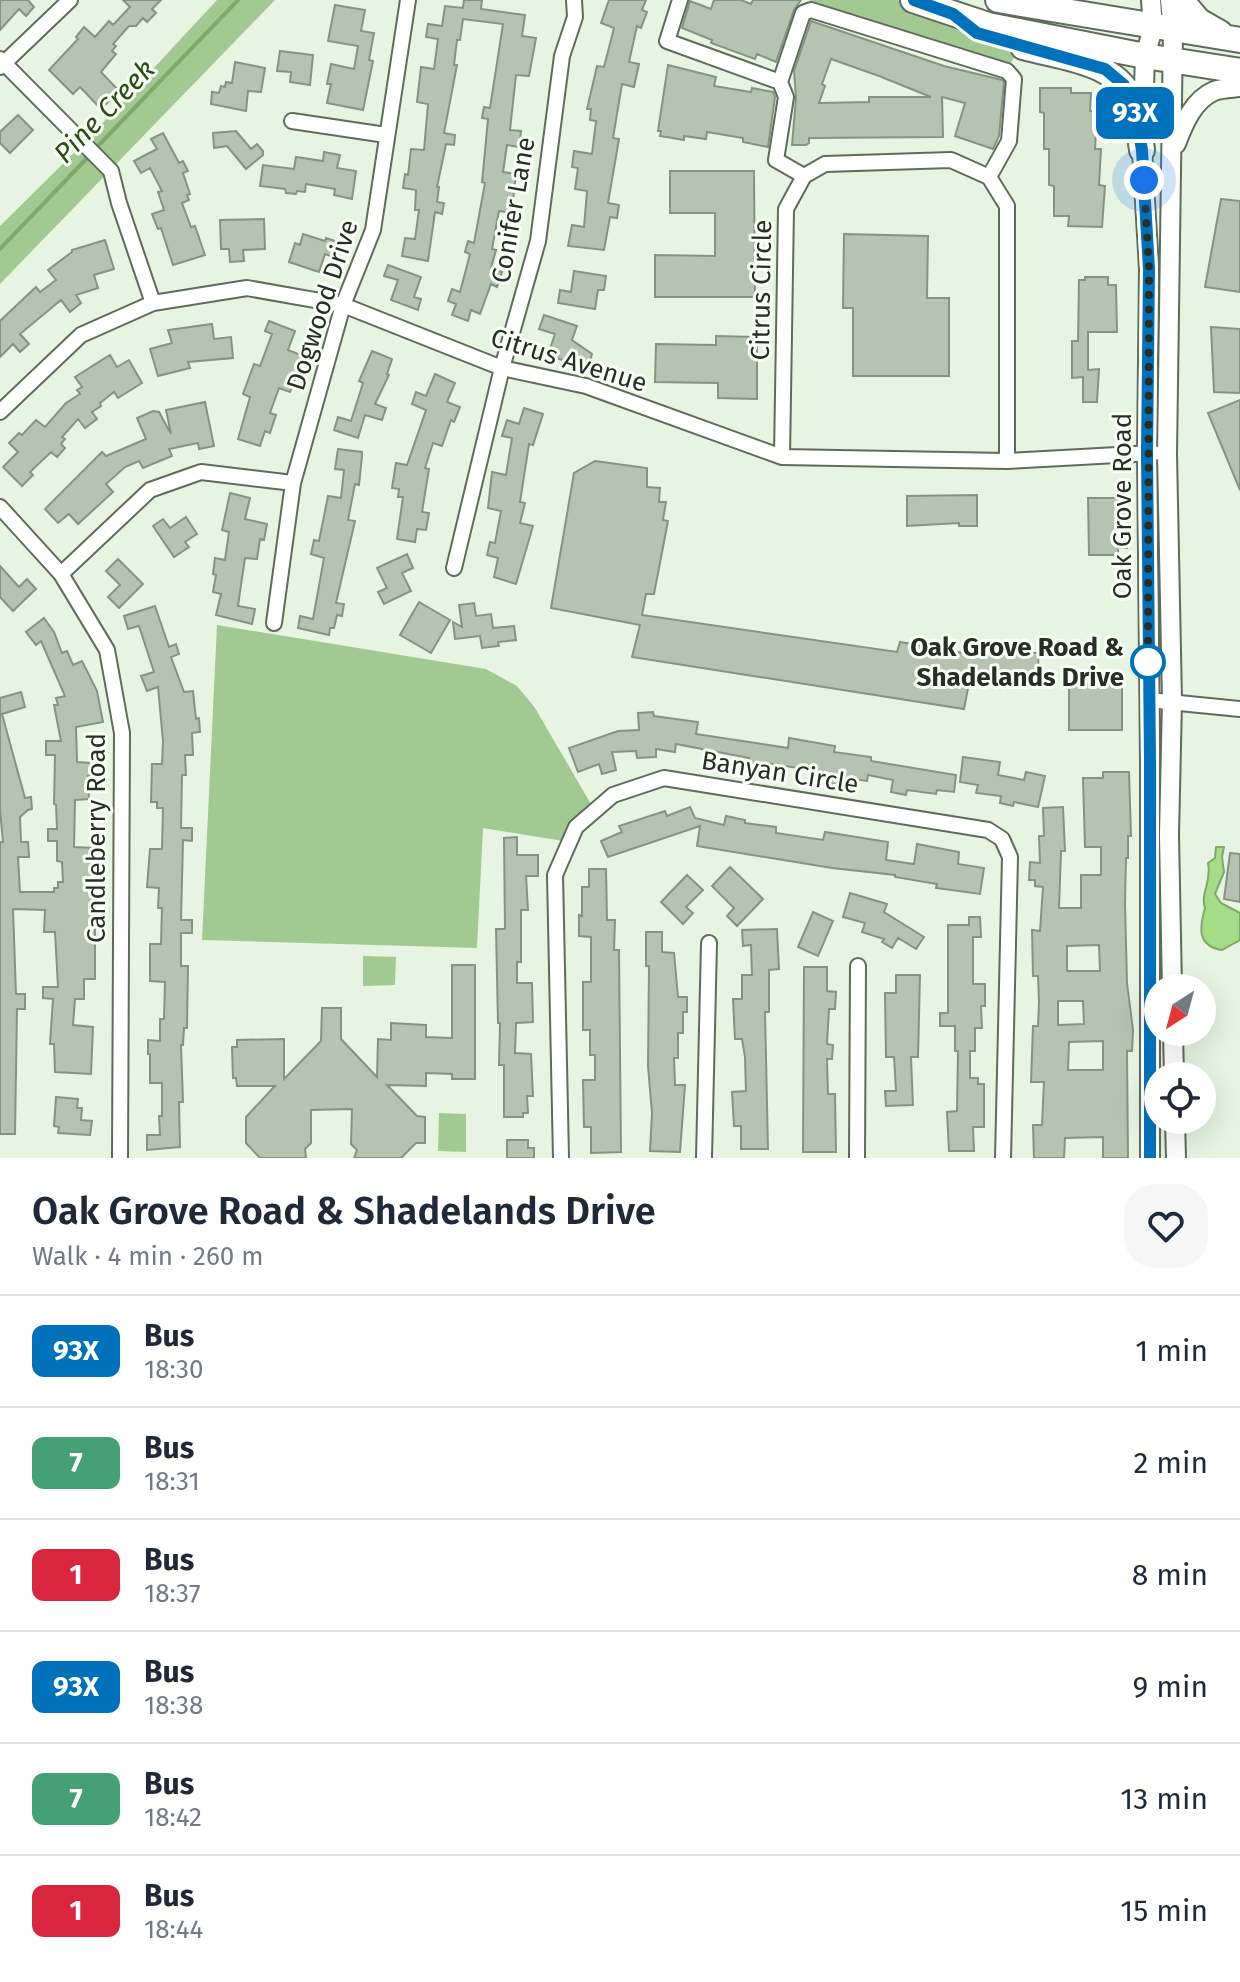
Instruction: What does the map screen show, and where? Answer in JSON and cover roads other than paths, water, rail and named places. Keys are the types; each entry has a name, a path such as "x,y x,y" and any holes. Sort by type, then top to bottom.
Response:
{"highway":[{"path":"913,0 988,25 1240,71"},
{"path":"998,0 1235,39"},
{"path":"1094,17 1111,11 1122,0"},
{"path":"1181,0 1199,21 1235,39"},
{"path":"953,14 977,33 1105,69 1124,85 1134,105 1142,150"}],"main road":[{"name":"Oak Grove Road","path":"1151,0 1172,60 1167,454 1172,701 1169,835 1172,974"},
{"name":"Oak Grove Road","path":"1150,1158 1149,269 1142,150 1145,56 1163,29 1170,0"},
{"path":"1171,158 1184,123 1197,104 1213,92 1240,87"},
{"path":"1175,1134 1176,1158"}],"street":[{"path":"70,0 1,63 111,171 153,303"},
{"name":"Dogwood Drive","path":"274,623 293,483 343,305 373,230 408,0"},
{"name":"Conifer Lane","path":"454,568 502,368 538,241 562,56 575,17 574,0"},
{"path":"680,0 667,41 780,82"},
{"path":"989,177 1009,141 1014,79 1007,71 811,10 803,13 780,82 786,97 776,160 804,176 825,164 951,160 989,177 1007,206 1007,461"},
{"path":"292,121 386,135"},
{"name":"Citrus Circle","path":"782,457 786,209 804,176"},
{"name":"Citrus Avenue","path":"0,412 81,335 153,303 247,288 343,305 502,368 586,386 782,457 1007,461 1167,454"},
{"path":"61,574 150,490 201,472 293,483"},
{"name":"Candleberry Road","path":"0,507 61,574 107,650 122,733 120,1158"},
{"path":"1149,700 1240,709"},
{"name":"Banyan Circle","path":"561,1158 555,875 576,827 613,795 664,778 988,830 1002,839 1010,857 1003,1158"},
{"path":"704,1158 709,943"},
{"path":"857,1158 858,966"}],"waterway":[{"name":"Pine Creek","path":"95,149 238,0"},
{"name":"Pine Creek","path":"0,249 90,155"}],"place":[{"name":"Oak Grove Road & Shadelands Drive","path":"1148,662"}]}
